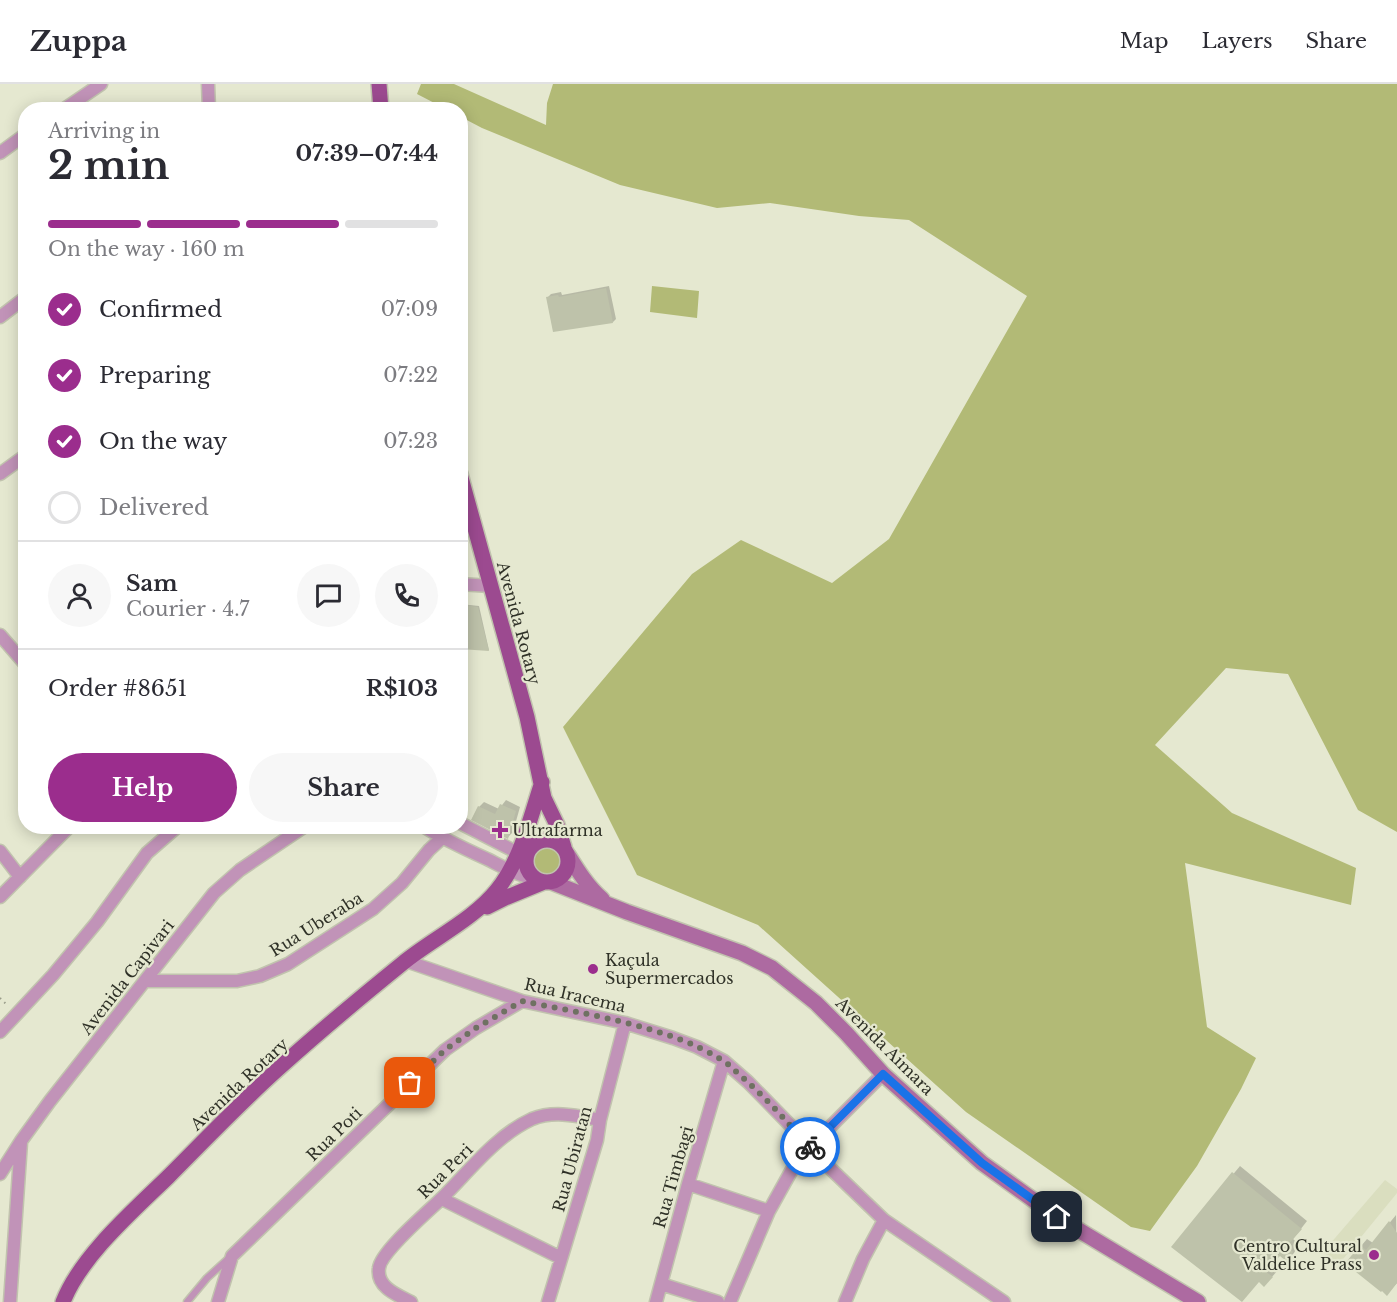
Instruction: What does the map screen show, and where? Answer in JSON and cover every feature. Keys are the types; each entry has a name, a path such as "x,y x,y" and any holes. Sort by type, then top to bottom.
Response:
{"main road":[{"path":"379,84 380,102"},
{"name":"Avenida Rotary","path":"468,504 524,708 544,798 566,851"},
{"name":"Avenida Rotary","path":"63,1302 91,1256 118,1226 277,1070 406,960 466,918 498,890 518,853 542,782"},
{"path":"566,851 569,862 567,869 557,880 543,881 528,869 527,855 534,844 541,840 555,840 566,851 596,894 609,905"},
{"name":"Avenida Rotary","path":"466,918 543,881"},
{"name":"Avenida Aimara","path":"543,881 742,953 772,968 816,1003 883,1074 982,1163 1057,1217 1198,1302"}],"street":[{"path":"82,102 101,84"},
{"path":"208,84 209,102"},
{"path":"0,138 14,142"},
{"path":"0,153 18,139"},
{"path":"0,317 18,303"},
{"path":"0,474 18,465"},
{"path":"468,585 490,586"},
{"path":"0,635 18,655"},
{"path":"468,827 518,853"},
{"path":"0,897 62,834"},
{"path":"0,1032 53,975 97,922 147,853 169,834"},
{"name":"Avenida Capivari","path":"0,1174 21,1141 214,893 240,870 293,834"},
{"path":"436,834 523,877 543,881"},
{"name":"Rua Uberaba","path":"145,981 237,981 260,976 288,964 374,909 402,883 442,838"},
{"path":"0,851 20,877"},
{"name":"Rua Iracema","path":"406,960 522,1001 625,1023 673,1038 724,1061 748,1082 809,1148 884,1220 1004,1302"},
{"name":"Rua Poti","path":"232,1256 445,1050 476,1028 522,1001"},
{"name":"Rua Ubiratan","path":"548,1302 597,1140 625,1023"},
{"name":"Rua Timbagi","path":"656,1302 724,1061"},
{"path":"730,1302 769,1211 794,1166 883,1074"},
{"name":"Rua Peri","path":"411,1302 390,1292 383,1283 379,1275 382,1258 495,1144 520,1126 545,1115 562,1114 600,1120"},
{"path":"10,1302 21,1141"},
{"path":"688,1184 769,1211"},
{"path":"442,1199 561,1258"},
{"path":"845,1302 863,1259 884,1220"},
{"path":"218,1302 232,1256"},
{"path":"661,1284 718,1302"}],"lane":[{"path":"187,1302 207,1278 232,1256"}],"shaded area":[{"path":"1385,1180 1397,1189 1397,1193 1339,1264 1323,1252"}],"green space":[{"path":"421,84 454,84 546,125 547,103 553,84 1397,84 1397,832 1358,810 1288,674 1226,668 1155,745 1232,813 1356,868 1351,905 1185,863 1207,1027 1256,1058 1197,1166 1150,1231 1131,1227 966,1112 758,925 637,875 563,727 692,574 741,540 832,583 889,539 1027,296 909,220 859,216 770,203 717,208 620,185 468,121 468,102 432,102 417,94"},
{"path":"652,286 699,291 697,318 650,312"},
{"path":"546,847 556,851 560,861 556,871 546,875 536,871 532,861 536,851"}],"building":[{"path":"606,288 613,323 553,332 546,297 558,295 559,297"},
{"path":"468,605 478,607 489,651 468,650"},
{"name":"Ultrafarma","path":"500,804 516,811 508,839 471,820 478,806 495,814"},
{"path":"1232,1172 1302,1229 1287,1246 1293,1252 1287,1262 1280,1256 1265,1271 1273,1277 1264,1287 1259,1282 1242,1302 1171,1247"},
{"name":"Centro Cultural Valdelice Prass","path":"1389,1221 1397,1233 1397,1283 1387,1296 1351,1268 1353,1265 1347,1261 1360,1245 1366,1250"}],"way so far":[{"path":"410,1083 445,1050 476,1028 522,1001 625,1023 697,1047 724,1061 748,1082 810,1147"}],"place":[{"name":"Ultrafarma","path":"500,830"},
{"name":"Kaçula Supermercados","path":"593,969"},
{"name":"Centro Cultural Valdelice Prass","path":"1374,1255"}],"route":[{"path":"810,1147 883,1074 982,1163 1057,1217"}]}
